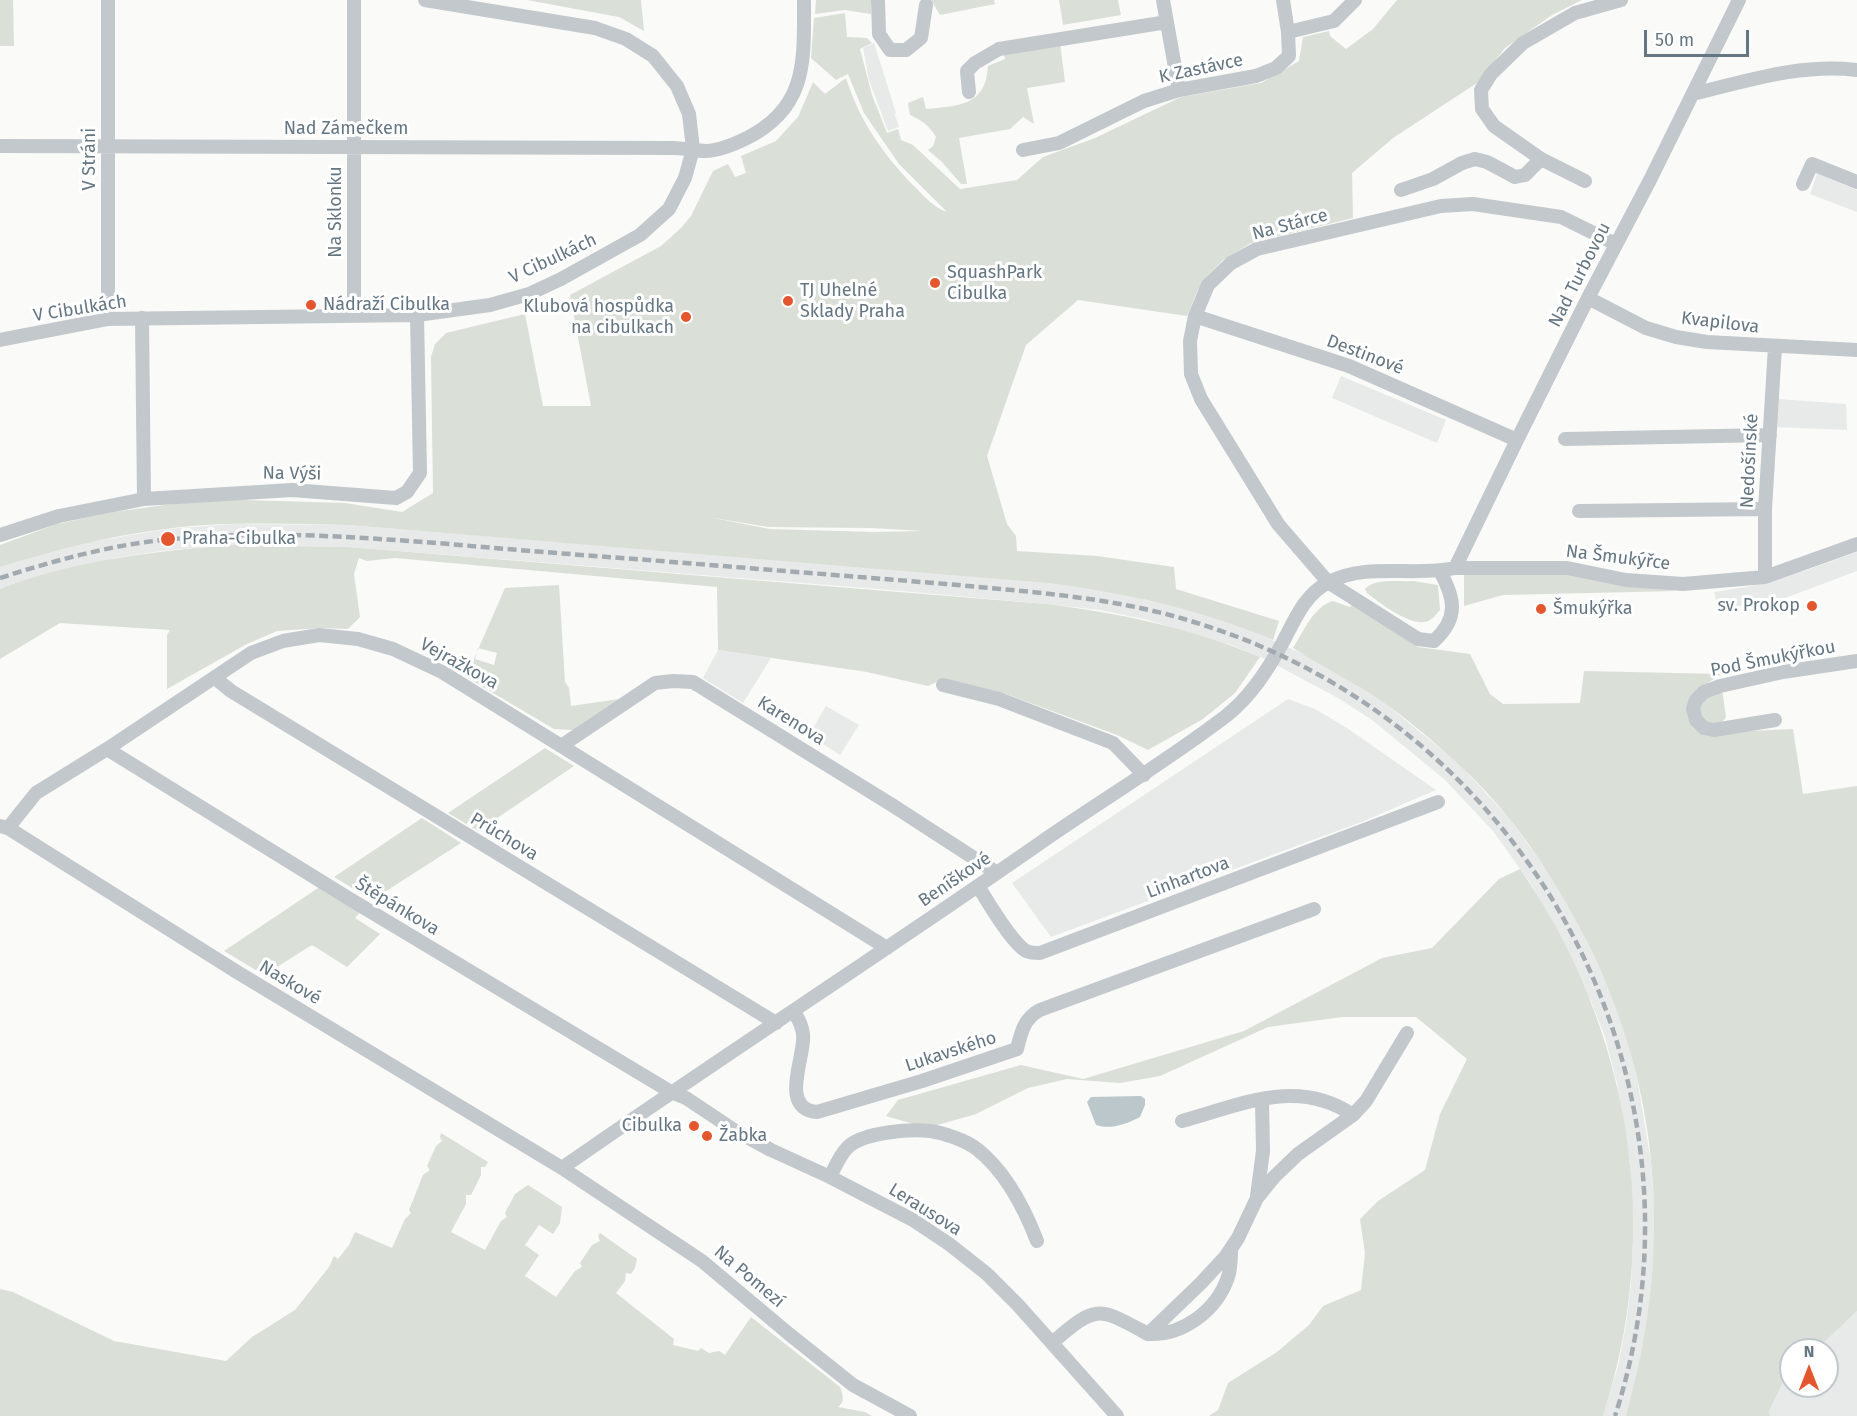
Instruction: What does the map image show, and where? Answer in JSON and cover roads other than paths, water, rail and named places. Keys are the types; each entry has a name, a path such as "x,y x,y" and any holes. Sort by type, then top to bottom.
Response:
{"street":[{"name":"V Stráni","path":"108,0 108,319"},
{"name":"Na Sklonku","path":"354,0 354,315"},
{"name":"V Cibulkách","path":"0,340 108,319 417,315 490,305 529,294 640,235 669,209 685,178 693,148 688,114 677,86 653,56 626,39 595,28 424,0"},
{"path":"456,4 476,0"},
{"name":"Nad Zámečkem","path":"0,146 693,148 707,151 739,142 764,130 780,114 792,97 800,78 804,58 804,0"},
{"path":"878,0 879,34 890,50 906,50 921,38 926,5"},
{"path":"1163,0 1179,90"},
{"name":"K Zastávce","path":"1023,150 1059,143 1144,100 1179,90 1256,76 1276,68 1288,56 1288,32 1283,0"},
{"path":"1288,32 1334,21 1355,0"},
{"path":"1585,181 1541,159 1494,126 1482,109 1481,90 1491,74 1523,43 1575,13 1622,0"},
{"name":"Nad Turbovou","path":"1455,568 1739,0"},
{"path":"969,92 967,71 975,63 999,50 1167,22"},
{"path":"1693,94 1787,72 1837,68 1857,70"},
{"path":"1401,190 1433,179 1462,163 1475,159 1487,162 1515,177 1525,175 1541,159"},
{"path":"1803,184 1812,164 1857,182"},
{"name":"Na Stárce","path":"1328,582 1278,525 1202,399 1191,374 1190,341 1195,316 1208,285 1231,263 1257,249 1441,206 1473,204 1561,217 1616,244"},
{"name":"Kvapilova","path":"1588,298 1646,328 1676,337 1707,342 1857,351"},
{"name":"Na Výši","path":"0,535 59,516 144,499 292,490 396,498 406,492 420,473 417,315"},
{"name":"Destinové","path":"1195,316 1349,366 1517,440"},
{"path":"142,318 144,499"},
{"name":"Nedošínské","path":"1765,577 1765,509 1775,347"},
{"path":"1565,439 1770,435"},
{"path":"1579,511 1765,509"},
{"name":"Na Šmukýřce","path":"1328,582 1346,575 1367,572 1440,571 1455,568 1568,568 1626,580 1683,584 1765,577 1857,544"},
{"path":"1328,582 1418,639 1434,641 1443,632 1452,616 1453,598 1440,571"},
{"name":"Beníškové","path":"562,1168 671,1092 794,1012 1144,775 1227,715 1251,693 1283,642 1297,614 1311,596 1328,582"},
{"name":"Vejražkova","path":"4,827 36,793 107,749 251,653 283,640 319,635 358,639 393,649 442,672 887,948"},
{"name":"Pod Šmukýřkou","path":"1775,720 1714,730 1704,728 1696,720 1694,709 1696,700 1704,692 1720,686 1783,672 1857,661"},
{"name":"Průchova","path":"215,678 231,691 405,798 777,1023"},
{"name":"Karenova","path":"561,746 655,683 693,682 997,873"},
{"path":"943,685 999,699 1113,743 1144,775"},
{"name":"Štěpánkova","path":"107,749 348,898 671,1092"},
{"name":"Linhartova","path":"978,886 1021,946 1028,952 1040,953 1438,802"},
{"name":"Naskové","path":"4,827 247,978 562,1168"},
{"name":"Lukavského","path":"794,1012 803,1034 796,1096 803,1107 817,1112 922,1081 1017,1049 1024,1025 1033,1014 1314,909"},
{"path":"1148,1334 1201,1283 1231,1249 1257,1198 1279,1172 1298,1154 1353,1115 1374,1089 1407,1033"},
{"name":"Lerausova","path":"671,1092 686,1098 734,1130 771,1150 913,1220 949,1244 987,1274 1053,1342 1117,1416"},
{"path":"1182,1121 1262,1100 1291,1095 1306,1096 1338,1105 1353,1115"},
{"path":"1257,1198 1263,1151 1262,1100"},
{"path":"830,1178 839,1159 849,1146 861,1139 895,1132 931,1131 960,1140 976,1149 995,1167 1020,1203 1037,1241"},
{"name":"Na Pomezí","path":"562,1168 702,1261 853,1385 910,1416"},
{"path":"1053,1342 1084,1317 1103,1312 1148,1334 1165,1333 1185,1327 1205,1312 1221,1291 1231,1266 1231,1249"}],"railway":[{"path":"0,578 85,554 173,539 276,535 414,541 946,584 1104,601 1197,623 1315,673 1418,743 1504,831 1571,933 1618,1046 1642,1166 1642,1291 1615,1416"}],"place":[{"name":"SquashPark Cibulka","path":"935,283"},
{"name":"TJ Uhelné Sklady Praha","path":"788,301"},
{"name":"Nádraží Cibulka","path":"311,305"},
{"name":"Klubová hospůdka na cibulkach","path":"686,317"},
{"name":"Praha-Cibulka","path":"168,539"},
{"name":"sv. Prokop","path":"1812,606"},
{"name":"Šmukýřka","path":"1541,609"},
{"name":"Cibulka","path":"694,1126"},
{"name":"Žabka","path":"707,1136"}]}
